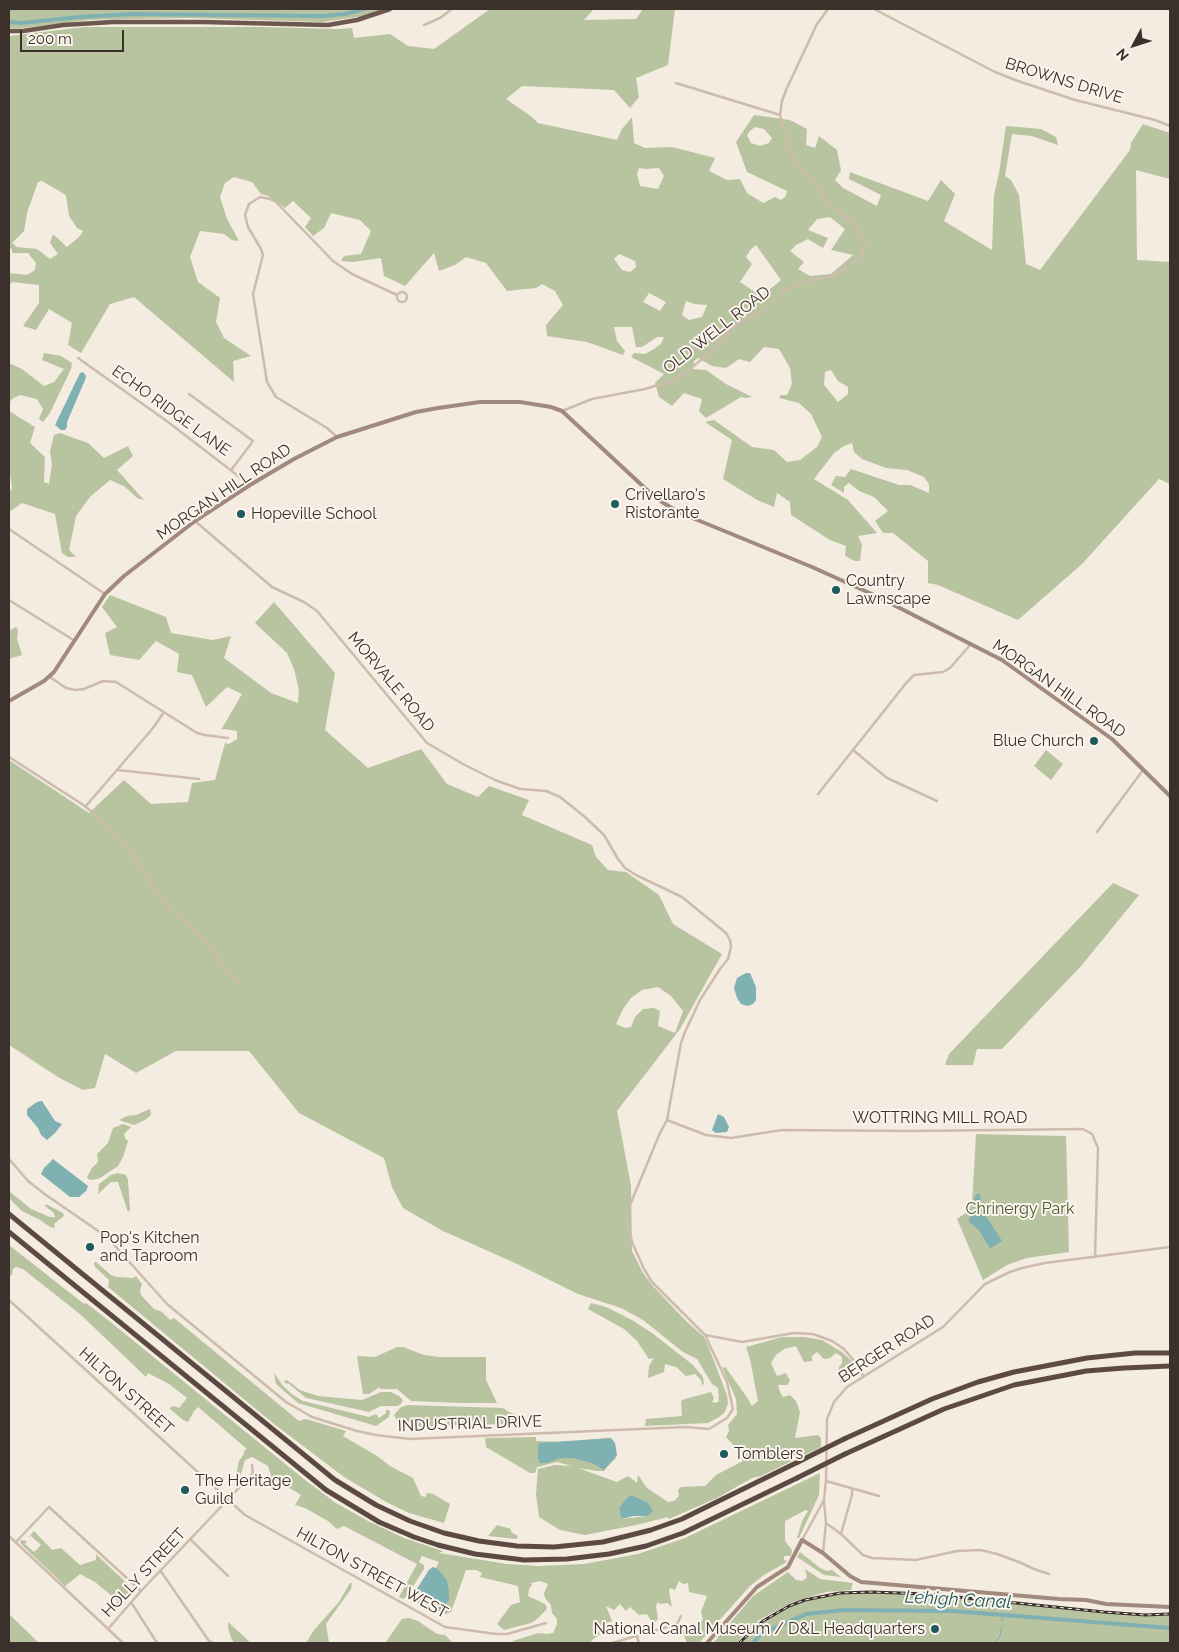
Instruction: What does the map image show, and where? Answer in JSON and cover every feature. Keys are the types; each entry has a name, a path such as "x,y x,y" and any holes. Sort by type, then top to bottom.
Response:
{"highway":[{"path":"9,31 113,22 328,25 357,20 390,9"},
{"path":"9,1210 29,1230"},
{"path":"9,1214 335,1480 376,1505 410,1521 444,1533 479,1541 518,1546 554,1547 603,1542 651,1530 682,1519 844,1439 932,1399 978,1382 1014,1372 1087,1358 1135,1353 1170,1353"},
{"path":"9,1232 326,1490 379,1522 414,1537 450,1549 487,1556 536,1560 576,1559 646,1546 683,1533 845,1454 944,1409 1014,1386 1086,1371 1170,1366"},
{"path":"9,1236 39,1257"}],"main road":[{"name":"MORGAN HILL ROAD","path":"9,701 50,677 105,594 124,576 195,522 250,485 311,449 337,437 416,412 458,404 496,401 520,402 551,407 562,411 647,490 678,512 848,583 1002,660 1109,737 1170,796"},
{"path":"707,1643 757,1587 788,1567 802,1540 823,1553 839,1568 862,1582 1086,1600 1106,1604 1170,1607"}],"street":[{"path":"424,25 440,18 452,9"},
{"name":"OLD WELL ROAD","path":"562,411 592,400 644,390 671,381 685,373 712,351 733,327 763,311 784,290 802,282 833,276 862,254 865,246 858,228 831,204 799,166 788,146 780,115 786,90 817,24 828,9"},
{"name":"BROWNS DRIVE","path":"874,9 995,72 1015,80 1076,100 1155,120 1170,126"},
{"path":"676,83 780,115"},
{"path":"337,437 327,428 276,396 267,382 254,298 254,287 263,255 246,221 245,215 249,204 260,197 276,202 333,261 352,274 397,295"},
{"path":"403,292 406,294 406,299 400,302 397,299 397,295 403,292"},
{"name":"ECHO RIDGE LANE","path":"78,358 232,469 250,485"},
{"path":"189,394 253,441 232,469"},
{"name":"MORVALE ROAD","path":"195,522 272,587 304,602 316,611 427,743 488,777 513,787 546,791 560,797 604,835 620,862 628,870 682,897 726,933 731,946 728,959 700,1000 685,1032 681,1043 667,1120 630,1205 627,1217 632,1242 652,1282 705,1335"},
{"path":"9,529 105,594"},
{"path":"9,600 75,641"},
{"path":"818,794 907,682 914,676 943,672 950,668 971,644"},
{"path":"50,677 64,687 73,690 84,689 103,682 116,682 199,734 228,738"},
{"path":"86,806 155,726 164,712"},
{"path":"853,750 886,778 937,801"},
{"path":"9,757 86,806 103,821 134,857 163,901 198,933 239,984"},
{"path":"118,770 199,780"},
{"path":"1097,832 1143,770"},
{"name":"WOTTRING MILL ROAD","path":"667,1120 706,1135 731,1138 782,1130 1083,1129 1092,1134 1098,1148 1095,1257"},
{"name":"INDUSTRIAL DRIVE","path":"9,1159 28,1181 46,1196 107,1237 155,1292 180,1316 286,1402 312,1417 357,1431 410,1438 509,1433 595,1432 677,1427 709,1429 727,1418 733,1409 727,1382 705,1335"},
{"name":"BERGER ROAD","path":"802,1540 824,1500 827,1419 834,1402 848,1387 943,1327 985,1284 995,1278 1022,1268 1170,1247"},
{"name":"HILTON STREET","path":"9,1300 229,1499"},
{"path":"705,1335 742,1342 794,1333 813,1334 832,1341 844,1349 854,1360 863,1376"},
{"name":"HOLLY STREET","path":"108,1629 160,1570 253,1473 252,1466"},
{"path":"826,1480 879,1496"},
{"path":"841,1534 852,1495 852,1488"},
{"name":"HILTON STREET WEST","path":"229,1499 245,1515 442,1626 496,1634 518,1632 546,1624"},
{"path":"823,1553 826,1524 824,1500"},
{"path":"16,1542 49,1506 141,1591"},
{"path":"826,1524 841,1534 863,1555 872,1558 916,1560 958,1551 981,1550 997,1554 1034,1570 1049,1574"},
{"path":"9,1536 122,1643"},
{"path":"190,1539 228,1576"},
{"path":"160,1570 208,1642 213,1643"},
{"path":"131,1602 157,1643"},
{"path":"681,1616 678,1624 681,1634"},
{"path":"612,1643 678,1624"},
{"path":"637,1637 639,1643"}],"green space":[{"path":"383,9 364,16 323,22 189,18 120,19 89,20 9,28 9,10"},
{"path":"490,9 594,9 584,20 636,19 643,9 675,9 668,65 636,78 639,97 630,108 614,90 522,86 506,99 538,123 617,140 622,129 632,117 634,143 645,148 672,147 715,158 709,171 727,180 740,179 747,193 763,203 775,197 781,200 786,196 787,191 747,172 736,142 754,115 790,120 807,129 806,145 815,148 819,136 837,150 841,170 835,180 843,188 877,206 881,195 849,179 850,172 928,201 941,180 955,194 944,221 992,250 994,195 1006,126 1041,129 1056,137 1058,145 1032,136 1012,134 1005,176 1011,180 1019,195 1026,264 1040,270 1130,150 1131,143 1143,124 1170,133 1170,179 1136,170 1137,260 1170,262 1170,484 1159,479 1082,564 1018,620 938,585 928,583 928,561 893,533 883,533 875,521 888,511 874,497 859,491 849,483 844,487 844,493 831,485 836,476 845,477 851,469 899,485 910,485 929,493 929,484 924,477 907,470 886,468 862,459 854,452 852,443 834,453 814,479 848,500 877,533 858,536 862,545 860,561 855,561 845,556 846,546 830,540 791,515 790,502 777,493 774,507 757,500 723,479 732,440 705,422 714,420 752,447 774,450 787,462 800,460 817,447 822,437 811,414 799,403 779,398 781,395 787,395 792,384 790,368 779,349 764,347 750,362 739,359 726,368 712,366 698,358 694,361 693,369 706,370 726,384 752,397 741,397 706,418 699,411 702,399 684,393 672,406 659,397 655,383 664,374 631,357 634,353 645,354 654,349 661,344 664,337 657,337 642,347 636,347 632,327 614,327 617,341 625,351 623,355 587,342 547,336 546,325 563,305 555,291 542,284 536,288 507,291 486,263 466,257 455,265 439,271 434,253 405,286 384,276 381,258 353,262 341,261 344,256 361,254 371,231 360,220 331,213 324,228 313,236 305,227 311,218 293,201 285,208 268,196 261,194 252,182 234,177 225,183 220,197 227,219 239,241 232,240 224,234 200,231 190,257 198,282 220,298 216,322 224,338 251,356 233,361 234,382 134,297 110,304 81,353 68,345 72,323 49,309 36,330 23,326 39,303 39,285 12,282 9,286 9,273 27,275 35,270 36,263 28,253 12,253 12,249 9,248 9,36 85,27 352,28 354,38 390,34 408,46 434,49","holes":["755,127 764,129 772,138 769,143 760,146 751,143 747,135","639,168 659,168 664,176 658,189 640,186 637,174","42,181 66,195 69,216 77,228 83,231 67,247 53,234 50,243 58,254 50,259 37,249 17,247 12,243 24,231 27,213 38,182","830,217 845,229 831,250 853,255 831,274 810,276 798,269 804,262 790,251 796,245 808,239 823,248 828,238 808,230 817,219","756,245 781,280 763,295 755,292 740,282 752,264 746,257","619,254 635,261 636,267 630,272 622,270 614,259","649,293 666,302 660,311 643,302","686,301 707,305 702,317 689,320 682,315","831,370 838,381 848,387 848,394 838,402 824,385 825,372"]},
{"path":"44,353 61,356 72,363 71,369 50,413 43,422 39,419 43,409 37,399 20,395 9,403 9,363 22,369 44,386 54,382 64,369 42,360"},
{"path":"9,411 35,427 30,443 45,457 44,482 49,484 52,465 50,452 54,435 60,433 88,443 104,458 128,446 133,456 117,470 144,500 137,498 124,486 110,480 90,497 76,516 69,550 76,557 68,557 62,553 55,514 22,503 9,512 9,494 12,488 9,467"},
{"path":"110,595 166,617 171,633 213,640 231,636 224,658 271,693 298,703 299,690 294,669 287,653 255,623 274,602 335,673 325,730 368,768 421,749 447,784 478,797 489,786 529,800 522,815 592,845 596,857 608,870 626,872 659,895 673,924 722,954 680,1029 617,1111 631,1186 632,1251 643,1273 652,1285 704,1337 727,1395 728,1403 725,1412 719,1417 708,1423 645,1426 646,1419 682,1416 681,1401 685,1399 711,1392 714,1398 712,1402 716,1403 719,1401 718,1388 712,1384 697,1359 683,1352 643,1320 621,1308 578,1294 513,1262 443,1231 403,1208 392,1187 384,1158 299,1113 249,1051 176,1051 136,1073 105,1054 95,1088 83,1090 58,1077 9,1045 9,760 89,813 124,780 151,804 188,802 192,783 215,780 225,743 229,744 237,739 237,731 221,730 242,694 227,687 206,707 192,675 177,672 179,654 156,641 139,660 110,655 105,633 117,627 102,607","holes":["658,987 671,996 683,1011 675,1033 658,1026 660,1011 654,1008 643,1009 635,1017 631,1027 625,1028 616,1024 631,998 642,990"]},
{"path":"16,627 18,630 17,639 22,655 9,659 9,631"},
{"path":"1046,750 1063,764 1051,780 1034,766"},
{"path":"1113,883 1139,895 1082,965 1002,1049 977,1049 973,1065 945,1065 949,1054"},
{"path":"150,1109 151,1115 134,1125 119,1120 127,1116 136,1115"},
{"path":"123,1124 131,1127 124,1134 128,1141 118,1166 100,1178 88,1179 87,1177 92,1168 98,1162 97,1154 108,1143 113,1128"},
{"name":"Chrinergy Park","path":"976,1134 1066,1136 1069,1252 1027,1258 1007,1265 983,1280 957,1219 967,1212 972,1204"},
{"path":"118,1173 126,1175 128,1180 130,1210 128,1212 118,1182 111,1182 98,1194 99,1184 111,1175"},
{"path":"9,1191 31,1209 50,1217 55,1217 54,1213 45,1206 46,1204 63,1213 64,1216 54,1224 55,1228 50,1227 22,1211 9,1198"},
{"path":"9,1245 84,1304 86,1303 108,1320 336,1503 404,1538 443,1551 439,1553 507,1564 539,1566 584,1564 638,1554 685,1538 820,1473 819,1495 799,1538 797,1538 802,1521 808,1511 806,1510 785,1521 785,1541 792,1550 791,1556 784,1556 784,1560 787,1561 750,1586 699,1643 687,1643 682,1631 703,1620 701,1612 707,1596 689,1592 688,1583 683,1584 679,1581 675,1590 670,1588 669,1591 672,1607 667,1603 660,1604 658,1602 656,1606 658,1619 653,1624 647,1614 639,1615 630,1607 626,1611 620,1604 614,1610 606,1606 612,1621 604,1624 597,1631 600,1633 599,1635 590,1643 513,1643 513,1641 538,1633 553,1633 557,1619 552,1613 551,1605 545,1598 544,1593 548,1584 540,1581 531,1583 528,1596 545,1604 547,1608 545,1611 531,1623 504,1630 497,1624 511,1605 520,1602 518,1586 480,1577 482,1573 476,1570 466,1570 451,1612 446,1614 416,1602 414,1599 417,1589 429,1570 433,1567 436,1568 439,1562 422,1556 419,1562 424,1565 424,1569 407,1596 403,1599 399,1597 417,1564 344,1526 337,1529 328,1521 305,1508 295,1505 301,1495 278,1481 269,1478 271,1475 268,1466 252,1457 245,1460 241,1474 236,1476 239,1461 247,1449 198,1407 188,1422 183,1420 169,1408 174,1406 179,1408 187,1398 169,1384 148,1373 146,1377 81,1315 23,1269 16,1267 9,1277"},
{"path":"94,1262 111,1275 117,1277 133,1278 136,1276 142,1284 141,1295 154,1309 162,1312 170,1320 174,1318 299,1421 306,1419 346,1431 343,1436 390,1466 413,1478 421,1496 426,1497 427,1493 433,1494 450,1504 444,1523 409,1513 344,1477 274,1424 108,1287 109,1280 95,1267"},
{"path":"591,1303 606,1307 652,1333 693,1365 703,1377 704,1383 702,1386 701,1380 695,1374 686,1376 676,1367 665,1364 664,1372 648,1378 649,1366 654,1358 649,1359 637,1341 624,1329 588,1309"},
{"path":"782,1337 804,1337 822,1340 842,1352 854,1363 853,1367 848,1366 846,1371 849,1379 841,1383 838,1374 842,1357 836,1353 830,1358 824,1359 817,1352 812,1356 812,1361 804,1362 796,1346 784,1349 776,1355 771,1363 777,1376 786,1373 790,1381 787,1385 778,1385 780,1392 783,1397 790,1395 796,1401 800,1412 795,1438 818,1435 821,1438 821,1447 761,1476 752,1478 717,1498 669,1519 668,1517 585,1535 560,1530 539,1517 536,1495 538,1469 555,1465 572,1466 557,1462 537,1467 535,1473 530,1473 486,1447 485,1438 536,1437 536,1441 570,1442 611,1438 614,1441 616,1458 604,1471 578,1468 617,1482 628,1476 637,1483 638,1475 647,1488 668,1502 674,1501 679,1496 678,1490 681,1487 705,1486 716,1475 743,1461 737,1449 726,1437 729,1431 728,1425 737,1414 736,1399 722,1367 726,1368 752,1406 758,1401 746,1347","holes":["630,1495 647,1502 647,1516 621,1519 619,1509"]},
{"path":"397,1347 403,1347 424,1355 439,1357 486,1357 486,1380 497,1403 411,1401 397,1389 380,1389 380,1387 369,1394 363,1394 357,1356 375,1357"},
{"path":"274,1373 283,1386 303,1401 369,1417 376,1414 379,1418 386,1413 386,1410 389,1410 389,1417 376,1426 298,1403 276,1384"},
{"path":"287,1380 300,1390 318,1396 362,1400 381,1392 391,1392 403,1400 397,1406 381,1406 369,1412 306,1398 288,1383 286,1384 284,1381"},
{"path":"408,1405 503,1408 526,1418 524,1421 518,1421 515,1424 406,1427 398,1422 394,1415 401,1407"},
{"path":"497,1525 511,1529 511,1532 518,1536 517,1539 488,1536"},
{"path":"34,1531 52,1550 61,1548 80,1565 96,1560 96,1554 134,1590 134,1594 116,1609 115,1606 118,1601 95,1582 80,1574 67,1583 66,1587 20,1543 21,1540 27,1541 25,1544 34,1552 41,1545 31,1536 28,1538"},
{"path":"800,1552 820,1568 827,1571 832,1570 841,1577 824,1575 797,1557"},
{"path":"805,1569 820,1579 853,1583 851,1590 826,1592 791,1603 759,1620 736,1643 713,1643 753,1596 788,1572 796,1580 802,1581 807,1578"},
{"path":"350,1583 352,1583 351,1589 326,1624 329,1643 306,1643 314,1630 339,1602"},
{"path":"840,1593 928,1594 1104,1612 1145,1615 1170,1614 1170,1643 739,1643 763,1621 789,1606 822,1596"},
{"path":"9,1614 39,1643 9,1643"},
{"path":"409,1618 418,1621 437,1634 445,1635 453,1643 385,1643 402,1619"},
{"path":"228,1622 251,1643 235,1643 228,1628"}],"water":[{"path":"83,372 86,376 85,380 67,422 67,427 65,430 61,430 55,425 80,373"},
{"path":"750,973 756,987 756,1000 748,1006 741,1004 734,988 737,978"},
{"path":"42,1101 55,1121 62,1124 47,1140 41,1135 38,1128 27,1115 27,1109"},
{"path":"718,1114 724,1117 729,1127 727,1132 716,1133 712,1130"},
{"path":"53,1159 88,1186 86,1191 79,1197 70,1197 41,1174"},
{"path":"976,1194 980,1194 982,1210 1002,1241 991,1248 979,1230 969,1222 969,1218 975,1212 973,1202"},
{"path":"610,1438 615,1443 617,1455 604,1470 592,1463 573,1458 560,1458 547,1463 540,1463 538,1460 538,1445 540,1443"},
{"path":"630,1495 647,1502 653,1511 647,1516 621,1519 619,1509"},
{"path":"433,1567 438,1569 447,1580 449,1591 449,1600 443,1608 437,1611 415,1598 417,1589"}],"waterway":[{"path":"9,22 22,23 131,14 322,16 345,14 364,9"},
{"name":"Lehigh Canal","path":"753,1643 761,1634 806,1614 843,1610 952,1611 1170,1628"},
{"name":"Lehigh Canal","path":"1002,1621 1003,1615"},
{"path":"995,1643 1000,1636 1002,1626"}],"railway":[{"path":"739,1643 763,1621 789,1606 805,1600 840,1593 928,1594 1104,1612 1145,1615 1170,1614"}],"place":[{"name":"Crivellaro's Ristorante","path":"615,504"},
{"name":"Hopeville School","path":"241,514"},
{"name":"Country Lawnscape","path":"836,590"},
{"name":"Blue Church","path":"1094,741"},
{"name":"Pop's Kitchen and Taproom","path":"90,1247"},
{"name":"Tomblers","path":"724,1454"},
{"name":"The Heritage Guild","path":"185,1490"},
{"name":"National Canal Museum / D&L Headquarters","path":"935,1629"}]}
